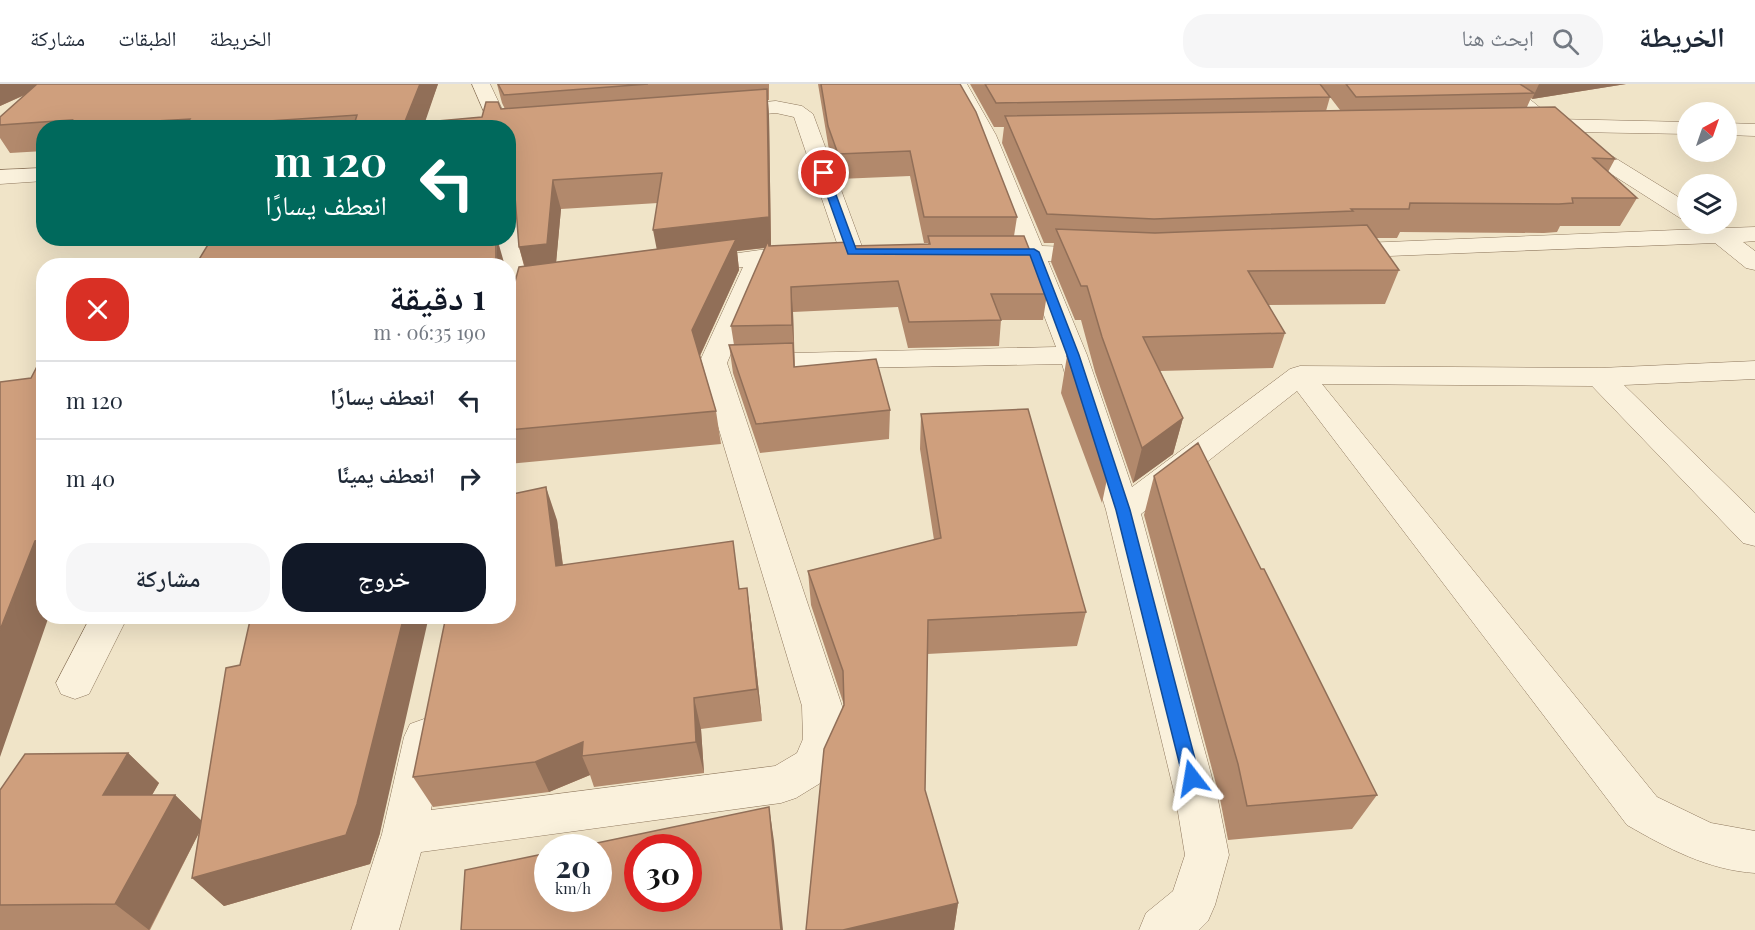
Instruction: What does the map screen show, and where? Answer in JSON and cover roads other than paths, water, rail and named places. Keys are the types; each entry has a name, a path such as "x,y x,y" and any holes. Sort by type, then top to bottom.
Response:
{"street":[{"path":"481,84 505,120"},
{"path":"958,84 998,134 1034,252 1073,355 1123,510 1197,800 1207,855 1192,905 1163,930"},
{"path":"1500,84 1548,125 1677,206"},
{"path":"678,268 760,258 863,252 803,114 795,109 779,107 709,113"},
{"path":"1514,125 1677,128"},
{"path":"1737,129 1755,130"},
{"path":"0,177 36,175"},
{"path":"1313,252 1677,232"},
{"path":"1737,232 1755,234"},
{"path":"1719,234 1755,263"},
{"path":"966,252 1125,256"},
{"path":"404,834 781,784 812,766 823,739 822,706 713,363 760,258"},
{"path":"516,265 520,290"},
{"path":"713,363 1073,355"},
{"path":"1123,510 1300,375 1600,377 1755,370"},
{"path":"1300,375 1642,811 1685,835 1742,852 1755,852"},
{"path":"1600,377 1755,534"},
{"path":"75,683 106,624"},
{"path":"375,930 404,834 432,697"}]}
